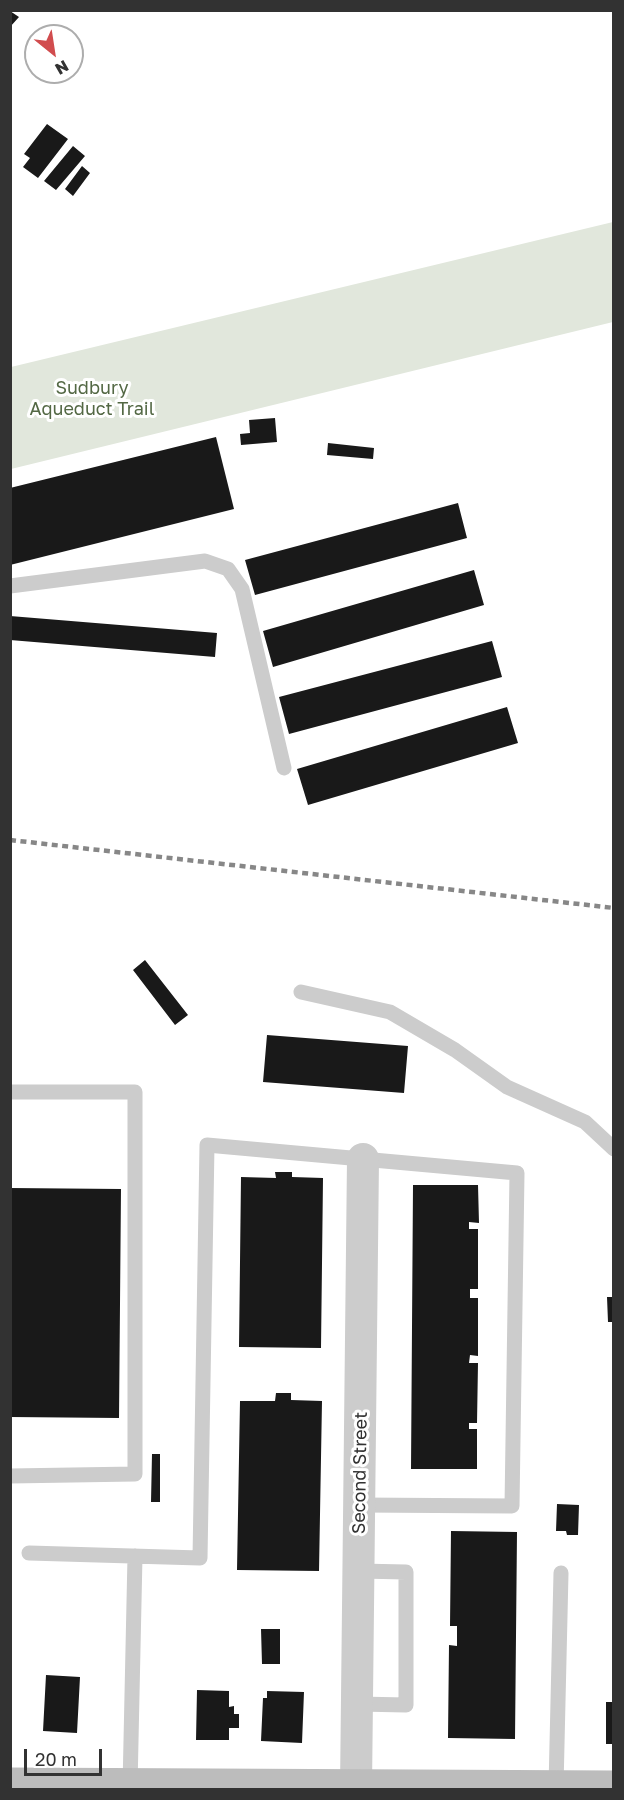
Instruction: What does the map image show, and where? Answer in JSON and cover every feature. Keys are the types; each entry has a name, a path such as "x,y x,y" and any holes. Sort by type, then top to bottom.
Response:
{"main road":[{"path":"10,1784 56,1787 614,1787"}],"street":[{"name":"Second Street","path":"361,1788 357,1704 363,1159"}],"lane":[{"path":"10,586 205,561 228,568 242,589 284,768"},
{"path":"301,992 390,1012 455,1050 507,1087 585,1122 614,1149"},
{"path":"10,1092 135,1092 135,1474 10,1476"},
{"path":"29,1553 200,1558 207,1144 517,1173 512,1506 360,1505"},
{"path":"130,1787 135,1556"},
{"path":"357,1704 406,1705 406,1572 359,1571"},
{"path":"555,1787 561,1573"}],"green space":[{"name":"Sudbury Aqueduct Trail","path":"613,222 613,322 11,469 11,367"}],"building":[{"path":"10,11 19,17 10,27"},
{"path":"47,124 68,139 38,178 23,167 30,158 24,154"},
{"path":"73,146 85,156 56,190 44,181"},
{"path":"82,166 90,173 73,196 65,189"},
{"path":"275,418 277,442 241,445 240,434 250,433 249,420"},
{"path":"216,437 234,509 10,565 10,488"},
{"path":"328,443 374,448 373,459 327,455"},
{"path":"458,503 467,538 255,595 245,560"},
{"path":"474,570 484,605 273,667 263,631"},
{"path":"10,616 217,633 215,657 10,640"},
{"path":"492,641 502,677 289,734 279,697"},
{"path":"507,707 518,743 308,805 297,769"},
{"path":"145,960 188,1015 175,1025 133,970"},
{"path":"267,1035 408,1046 404,1093 263,1082"},
{"path":"275,1172 292,1172 292,1177 323,1178 321,1348 239,1347 241,1177 276,1178"},
{"path":"413,1185 478,1185 479,1223 469,1222 469,1229 478,1229 478,1289 470,1289 470,1298 478,1298 478,1356 470,1355 469,1363 478,1363 477,1423 469,1423 469,1429 477,1429 477,1469 411,1469"},
{"path":"10,1188 121,1189 119,1418 10,1417"},
{"path":"607,1297 614,1297 614,1322 608,1322"},
{"path":"276,1393 291,1393 291,1400 322,1401 319,1571 237,1570 240,1401 275,1401"},
{"path":"152,1454 160,1454 160,1502 151,1502"},
{"path":"557,1504 579,1505 578,1535 567,1535 566,1531 556,1531"},
{"path":"451,1531 517,1532 515,1739 448,1738 449,1645 457,1646 457,1626 450,1626"},
{"path":"261,1629 280,1629 280,1664 262,1664"},
{"path":"46,1675 80,1677 77,1733 43,1731"},
{"path":"197,1690 229,1691 229,1707 234,1706 234,1714 239,1714 239,1728 229,1728 229,1740 196,1740"},
{"path":"267,1691 304,1692 302,1743 261,1741 263,1698 267,1698"},
{"path":"606,1702 614,1702 614,1744 606,1744"}],"railway":[{"path":"10,840 614,908"}]}
